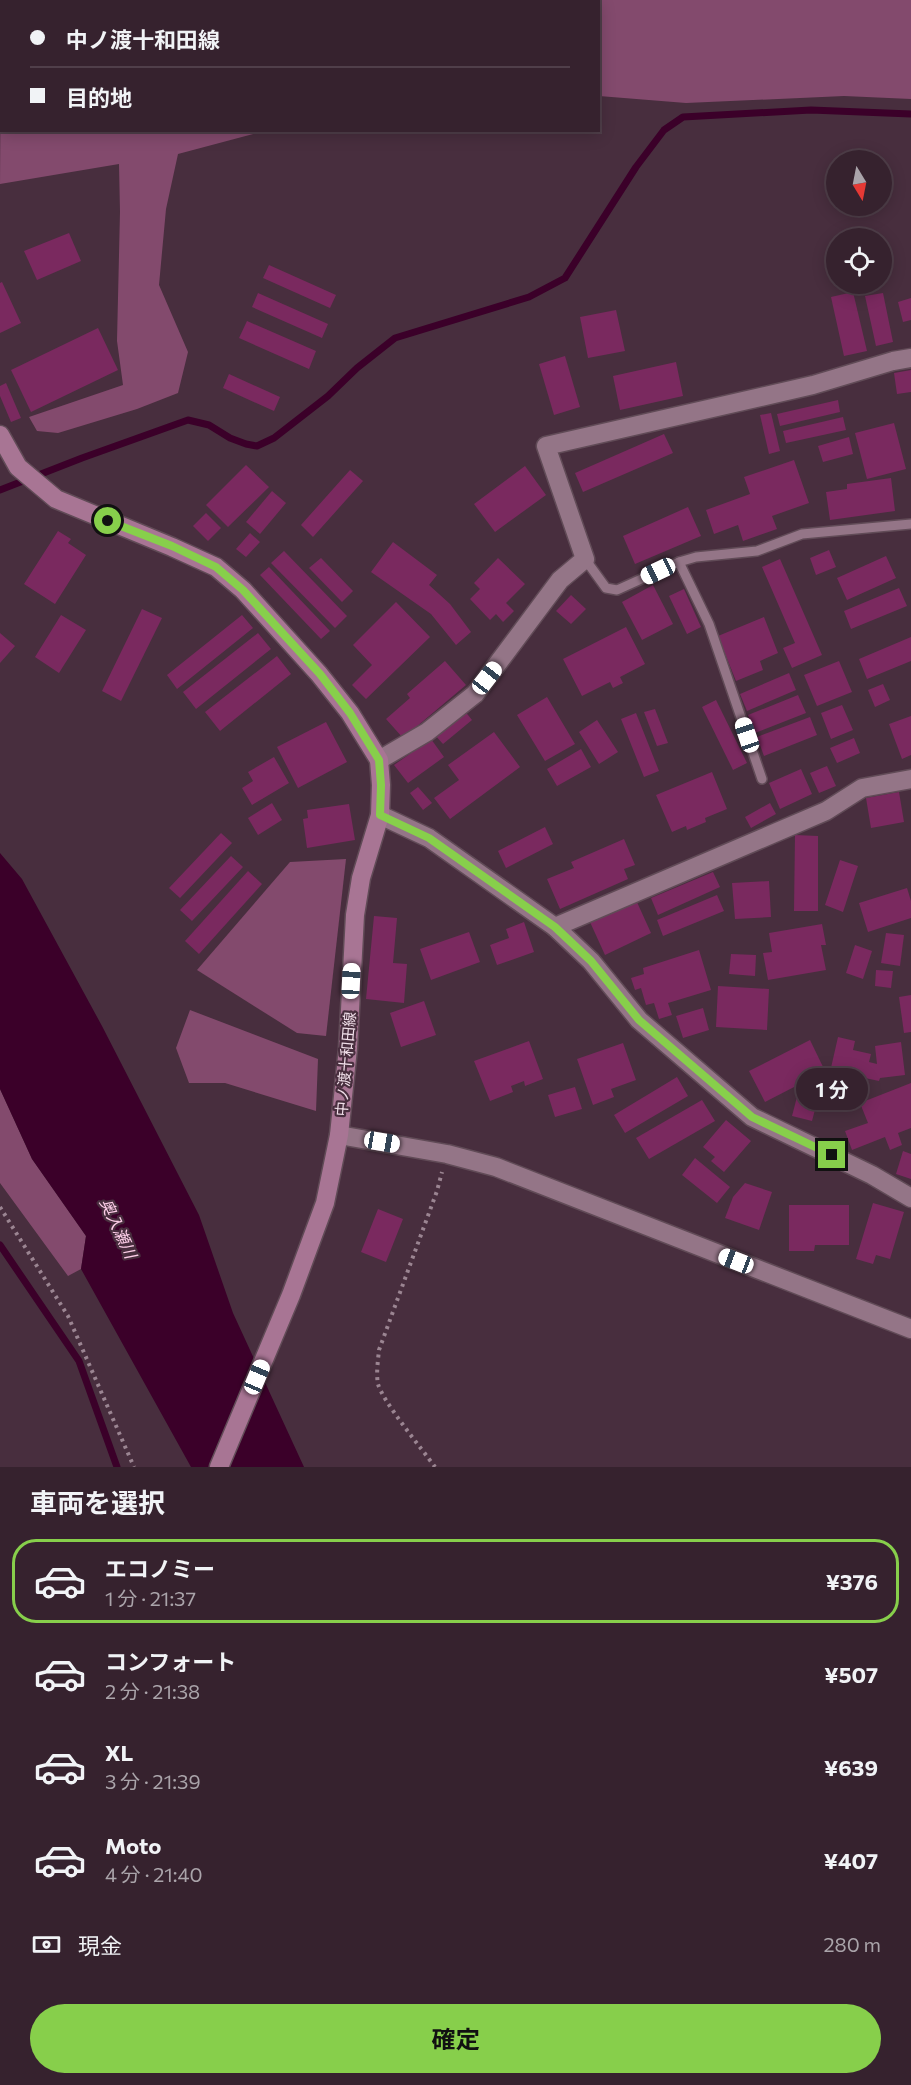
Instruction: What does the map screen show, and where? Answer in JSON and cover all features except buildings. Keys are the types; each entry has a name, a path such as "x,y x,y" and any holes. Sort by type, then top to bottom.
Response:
{"main road":[{"name":"中ノ渡十和田線","path":"0,435 18,467 56,499 172,546 216,567 243,590 320,674 350,713 379,760 380,815 361,878 355,915 348,1048 339,1135 325,1203 291,1295 219,1467"}],"street":[{"path":"379,760 427,732 475,694 560,580 585,559 546,446 813,385 893,361 911,358"},
{"path":"555,927 826,811 862,788 911,779"},
{"path":"380,815 429,838 555,927 591,961 639,1020 752,1117 872,1175 911,1198"},
{"path":"339,1135 447,1154 496,1167 911,1329"}],"lane":[{"path":"585,559 606,588 617,590 679,562 696,557 756,551 802,534 911,524"},
{"path":"679,562 709,624 762,779"}],"path":[{"path":"435,1467 378,1384 378,1362 379,1350 437,1191 447,1154"},
{"path":"0,1207 68,1316 134,1467"}],"shaded area":[{"path":"600,0 911,0 911,99 844,96 686,103 600,96"},
{"path":"0,132 260,132 178,154 166,209 159,285 188,352 178,393 137,409 58,433 37,431 29,417 123,385 117,341 119,164 0,184"},
{"path":"346,859 326,1036 297,1033 197,970 290,862"},
{"path":"190,1010 318,1059 316,1111 225,1083 189,1083 176,1048"},
{"path":"0,1089 32,1159 86,1236 81,1269 68,1276 0,1183"}],"water":[{"name":"奥入瀬川","path":"0,853 22,879 102,1026 199,1215 233,1313 304,1467 191,1467 81,1269 86,1236 32,1159 0,1089"}],"waterway":[{"path":"0,490 188,420 209,425 230,438 246,444 257,446 274,438 328,396 357,368 395,338 529,297 565,278 636,167 664,130 683,117 811,110 911,114"},
{"path":"0,1245 79,1361 117,1467"}],"route":[{"path":"108,521 172,546 216,567 243,590 320,674 350,713 379,760 380,815 429,838 555,927 591,961 639,1020 752,1117 832,1155"}]}
